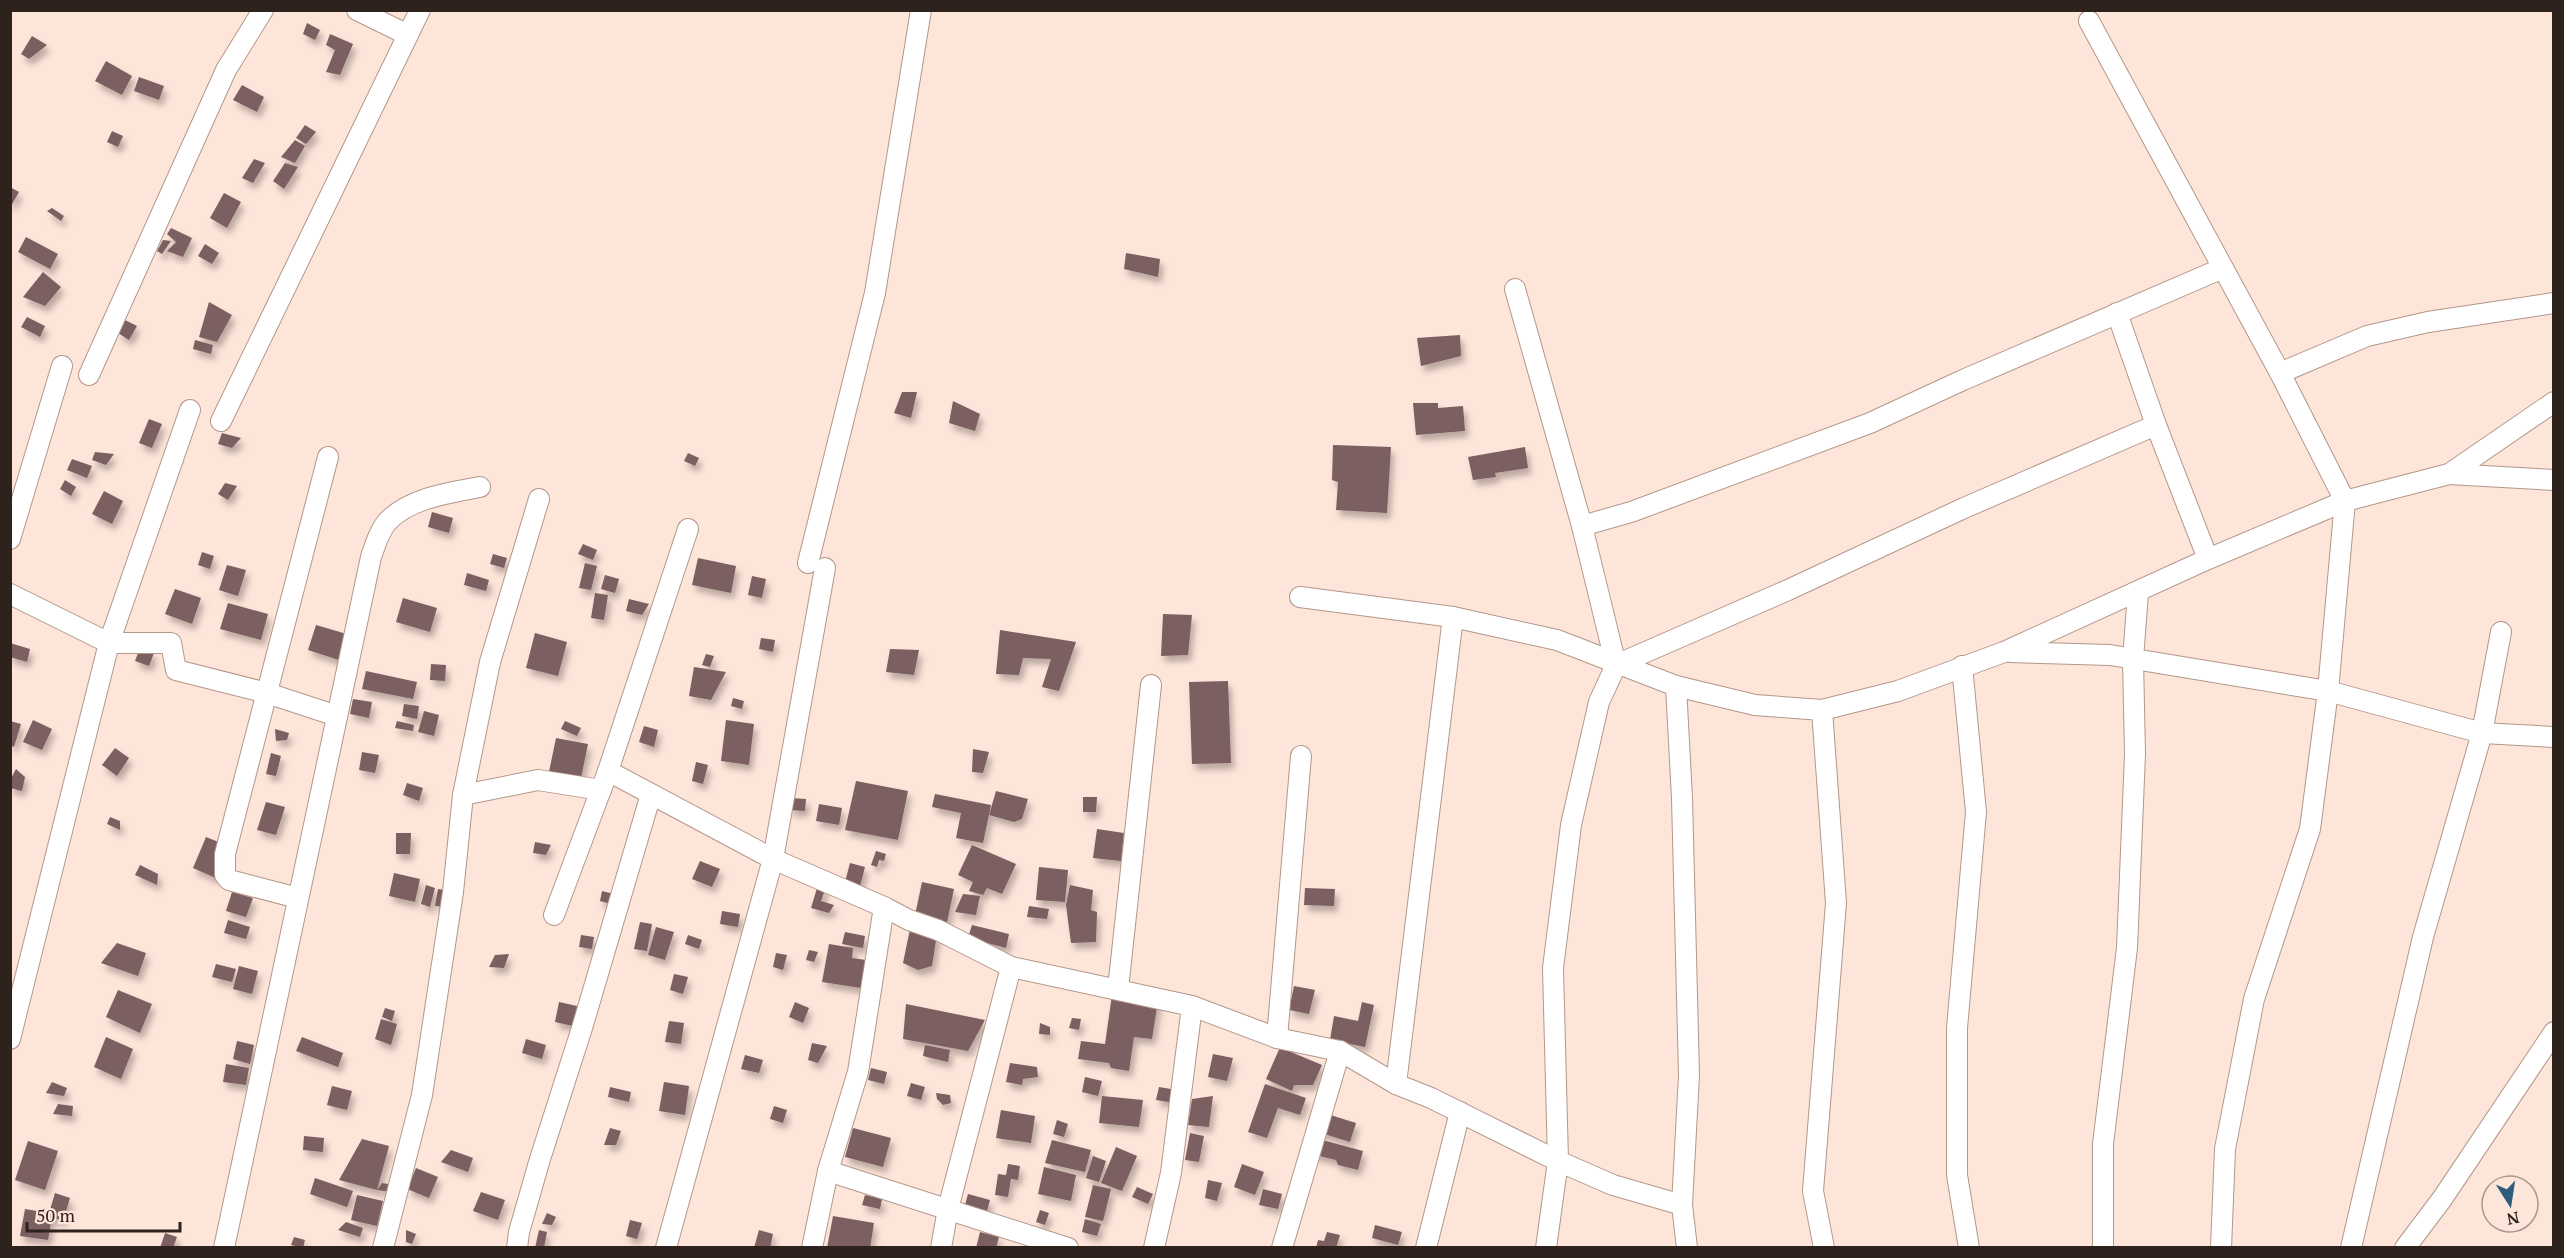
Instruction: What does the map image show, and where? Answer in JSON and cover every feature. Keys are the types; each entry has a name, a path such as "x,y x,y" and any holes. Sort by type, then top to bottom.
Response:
{"street":[{"path":"89,375 226,70 263,10"},
{"path":"357,10 408,35"},
{"path":"221,421 420,10"},
{"path":"666,1248 773,859 817,565 875,293 921,10"},
{"path":"2089,21 2280,373 2345,501 2328,691 2310,828 2254,999 2225,1149 2221,1248"},
{"path":"1582,526 1642,508 1870,423 2223,268"},
{"path":"1515,290 1582,526 1616,665 1599,702 1571,825 1553,968 1558,1161 1546,1248"},
{"path":"2280,373 2367,336 2428,322 2553,303"},
{"path":"2117,313 2156,425 2208,559"},
{"path":"10,539 62,366"},
{"path":"2449,474 2553,402"},
{"path":"10,1039 110,643 190,410"},
{"path":"1616,665 1788,590 1964,508 2156,425"},
{"path":"298,898 229,880 225,875 225,854 328,457"},
{"path":"1300,597 1453,617 1557,640 1616,665 1676,686 1755,705 1822,710 1898,691 2004,652 2138,593 2208,559 2345,501 2449,474 2553,480"},
{"path":"224,1248 371,557 379,534 388,522 404,509 429,499 480,488"},
{"path":"383,1248 422,1095 453,892 463,795 490,662 539,499"},
{"path":"554,915 604,781 688,529"},
{"path":"2103,1248 2103,1144 2127,948 2135,754 2133,659 2138,593"},
{"path":"10,594 110,643 171,643 176,670 267,693 336,716"},
{"path":"1396,1084 1453,617"},
{"path":"2351,1248 2423,937 2482,733 2501,632"},
{"path":"2004,652 2133,659 2328,691 2482,733 2553,737"},
{"path":"1962,666 1976,812 1957,1028 1957,1175 1969,1248"},
{"path":"1118,989 1151,685"},
{"path":"1676,686 1682,798 1689,1075 1682,1205 1687,1248"},
{"path":"1822,710 1836,903 1813,1191 1824,1248"},
{"path":"1277,1038 1301,756"},
{"path":"463,795 538,780 604,781 651,795 773,859 909,920 938,930 1011,966 1192,1006 1277,1038 1340,1051 1396,1084 1461,1112 1558,1161 1613,1185 1682,1205"},
{"path":"517,1248 519,1232 540,1159 582,1028 651,795"},
{"path":"812,1248 828,1171 858,1072 884,907"},
{"path":"941,1248 948,1209 1011,966"},
{"path":"1154,1248 1171,1173 1192,1006"},
{"path":"2404,1248 2442,1199 2553,1032"},
{"path":"1282,1248 1340,1051"},
{"path":"1426,1248 1461,1112"},
{"path":"828,1171 1068,1248"}],"building":[{"path":"307,23 320,30 315,40 303,34"},
{"path":"330,34 353,44 340,75 326,72 335,50 326,45"},
{"path":"32,36 47,45 29,59 21,54"},
{"path":"106,61 132,76 122,95 95,81"},
{"path":"139,77 164,86 159,100 134,91"},
{"path":"242,85 264,97 257,112 233,100"},
{"path":"305,125 316,132 306,144 296,138"},
{"path":"112,131 123,136 118,147 107,142"},
{"path":"295,140 305,146 295,163 281,157"},
{"path":"254,159 265,163 253,183 242,178"},
{"path":"285,163 298,167 284,189 273,181"},
{"path":"10,187 19,192 10,208"},
{"path":"224,193 241,202 227,228 210,218"},
{"path":"52,208 64,216 61,221 47,211"},
{"path":"171,228 192,238 183,257 167,251 176,242 167,234"},
{"path":"26,237 58,254 50,269 18,252"},
{"path":"163,240 171,241 162,254 157,251"},
{"path":"205,244 219,253 212,264 198,256"},
{"path":"1126,253 1160,259 1158,277 1124,269"},
{"path":"43,272 61,287 45,306 23,297"},
{"path":"209,302 232,315 217,342 199,337"},
{"path":"27,317 45,326 40,337 21,327"},
{"path":"125,320 137,326 129,340 118,333"},
{"path":"1460,335 1461,356 1421,366 1417,338"},
{"path":"195,340 213,345 211,354 193,349"},
{"path":"902,392 917,392 911,418 894,413"},
{"path":"953,401 980,414 975,431 949,423"},
{"path":"1413,403 1438,403 1438,408 1463,406 1465,431 1416,435"},
{"path":"149,419 162,424 152,448 139,443"},
{"path":"222,433 241,438 232,448 218,444"},
{"path":"1333,445 1391,447 1387,513 1336,510 1338,482 1332,480"},
{"path":"1525,447 1528,468 1495,473 1496,477 1473,480 1468,457"},
{"path":"95,452 114,454 106,465 92,460"},
{"path":"688,453 699,458 695,466 684,461"},
{"path":"72,459 92,466 87,478 67,470"},
{"path":"65,480 76,487 71,496 60,489"},
{"path":"225,483 237,486 228,500 218,494"},
{"path":"104,491 123,501 112,524 92,514"},
{"path":"432,512 453,518 449,533 428,527"},
{"path":"583,544 597,550 593,560 578,554"},
{"path":"202,552 214,556 210,569 198,565"},
{"path":"493,554 507,558 504,568 490,564"},
{"path":"698,558 736,566 731,593 692,585"},
{"path":"585,563 597,566 591,590 579,588"},
{"path":"227,565 246,570 238,596 219,590"},
{"path":"467,573 489,580 486,591 464,585"},
{"path":"605,575 619,579 615,593 601,589"},
{"path":"752,576 766,579 762,598 748,595"},
{"path":"175,589 201,598 192,624 165,614"},
{"path":"595,593 608,595 604,620 591,618"},
{"path":"403,598 437,608 430,632 396,622"},
{"path":"629,599 649,604 642,615 626,611"},
{"path":"228,603 268,614 261,640 220,629"},
{"path":"1163,614 1192,615 1188,655 1161,656"},
{"path":"316,625 350,635 342,661 308,650"},
{"path":"1000,630 1076,642 1059,691 1042,687 1051,659 1023,658 1019,675 996,674"},
{"path":"535,633 567,642 558,676 526,668"},
{"path":"761,638 775,640 773,652 759,649"},
{"path":"10,643 30,649 27,662 10,657"},
{"path":"140,648 154,653 149,666 135,661"},
{"path":"890,649 919,650 914,675 886,672"},
{"path":"706,654 714,656 710,667 702,665"},
{"path":"431,664 446,665 445,681 430,680"},
{"path":"694,667 726,672 711,700 689,696"},
{"path":"366,671 417,682 413,699 362,689"},
{"path":"1228,681 1231,763 1192,764 1189,682"},
{"path":"733,698 744,701 742,709 731,706"},
{"path":"353,699 372,702 369,718 350,714"},
{"path":"404,704 419,706 417,719 402,716"},
{"path":"424,711 439,715 434,736 418,732"},
{"path":"33,720 52,729 42,750 23,742"},
{"path":"726,720 754,724 749,765 721,761"},
{"path":"10,721 21,724 14,747 10,745"},
{"path":"397,721 414,725 413,731 395,728"},
{"path":"565,721 581,728 577,736 561,729"},
{"path":"644,726 658,730 654,747 639,742"},
{"path":"275,729 289,733 287,740 276,741"},
{"path":"556,738 588,744 581,778 549,772"},
{"path":"115,748 129,758 117,776 102,765"},
{"path":"973,749 989,752 983,773 972,772"},
{"path":"362,752 379,755 375,773 359,770"},
{"path":"271,753 281,756 276,776 266,774"},
{"path":"696,762 708,765 703,784 692,781"},
{"path":"16,769 25,777 22,791 10,788 10,780"},
{"path":"856,781 908,791 898,840 845,830"},
{"path":"407,783 423,788 419,801 403,795"},
{"path":"996,791 1028,799 1022,819 1014,822 989,815"},
{"path":"935,794 991,805 983,843 956,838 961,813 932,807"},
{"path":"1083,797 1097,797 1096,812 1083,812"},
{"path":"790,798 806,799 805,811 789,810"},
{"path":"266,802 285,807 276,835 257,830"},
{"path":"819,804 842,808 839,825 816,821"},
{"path":"110,817 120,821 120,830 107,824"},
{"path":"1097,829 1124,833 1121,861 1093,858"},
{"path":"396,833 411,833 410,854 396,854"},
{"path":"206,837 231,847 218,879 193,868"},
{"path":"535,842 551,845 546,855 533,853"},
{"path":"972,845 1016,864 1002,894 987,888 983,895 969,891 973,882 958,875"},
{"path":"876,851 886,854 884,861 879,860 877,867 871,865"},
{"path":"700,861 720,869 712,887 692,879"},
{"path":"850,863 865,867 860,886 845,882"},
{"path":"140,865 158,874 157,885 135,875"},
{"path":"1039,867 1068,870 1065,902 1036,900"},
{"path":"394,873 420,879 415,902 389,896"},
{"path":"922,882 954,889 946,927 914,920"},
{"path":"426,885 435,888 430,907 421,904"},
{"path":"818,885 826,887 821,901 834,905 829,913 811,908"},
{"path":"1070,885 1093,890 1091,910 1097,912 1096,942 1071,943 1066,905"},
{"path":"1305,888 1335,889 1334,906 1304,905"},
{"path":"438,889 450,891 448,907 435,906"},
{"path":"602,891 614,894 611,904 600,901"},
{"path":"232,892 253,898 246,917 226,911"},
{"path":"963,894 980,896 976,915 955,912"},
{"path":"1029,906 1049,909 1047,919 1027,917"},
{"path":"722,911 740,914 738,927 720,924"},
{"path":"228,920 250,927 246,939 224,933"},
{"path":"640,922 652,924 647,951 634,949"},
{"path":"972,925 1009,934 1006,948 968,938"},
{"path":"656,927 674,932 665,960 648,955"},
{"path":"910,929 937,934 932,966 918,970 903,963"},
{"path":"845,932 865,936 863,948 842,944"},
{"path":"581,935 594,937 592,949 579,947"},
{"path":"688,935 702,940 699,949 685,944"},
{"path":"117,943 146,953 138,976 101,963"},
{"path":"829,944 853,948 852,958 866,960 861,988 822,982"},
{"path":"809,950 818,952 814,962 806,960"},
{"path":"776,953 787,955 783,970 773,967"},
{"path":"509,954 504,968 489,967 495,955"},
{"path":"216,964 236,969 232,982 212,977"},
{"path":"239,966 258,971 252,994 233,989"},
{"path":"674,974 688,977 683,994 670,990"},
{"path":"1294,986 1315,990 1309,1014 1289,1010"},
{"path":"118,990 152,1004 140,1033 106,1017"},
{"path":"1112,995 1158,1001 1152,1039 1134,1037 1129,1071 1111,1068 1109,1063 1078,1059 1081,1041 1105,1044"},
{"path":"559,1002 586,1008 582,1028 555,1022"},
{"path":"795,1002 809,1008 803,1023 789,1017"},
{"path":"1362,1002 1374,1005 1365,1047 1330,1040 1334,1016 1358,1021"},
{"path":"906,1004 985,1020 968,1051 903,1039"},
{"path":"385,1008 395,1011 392,1021 382,1017"},
{"path":"1072,1018 1081,1019 1079,1030 1069,1028"},
{"path":"381,1019 397,1024 391,1045 375,1039"},
{"path":"669,1021 684,1023 681,1044 665,1042"},
{"path":"1040,1023 1050,1027 1050,1035 1039,1034"},
{"path":"106,1037 133,1049 121,1079 94,1067"},
{"path":"302,1037 343,1053 338,1067 296,1051"},
{"path":"526,1039 546,1045 542,1059 522,1053"},
{"path":"237,1041 254,1045 250,1064 233,1059"},
{"path":"812,1043 827,1046 818,1063 808,1060"},
{"path":"925,1045 950,1050 948,1062 923,1056"},
{"path":"1281,1045 1289,1046 1291,1052 1322,1065 1313,1085 1294,1085 1292,1091 1266,1079"},
{"path":"1213,1054 1233,1058 1227,1081 1208,1077"},
{"path":"745,1055 763,1060 759,1073 741,1069"},
{"path":"1010,1063 1037,1067 1038,1077 1023,1079 1022,1085 1006,1082"},
{"path":"226,1064 249,1068 246,1085 223,1082"},
{"path":"871,1068 887,1072 884,1084 868,1080"},
{"path":"1085,1077 1102,1081 1098,1096 1082,1092"},
{"path":"52,1082 67,1088 64,1096 46,1093"},
{"path":"664,1082 689,1086 685,1115 659,1111"},
{"path":"911,1083 925,1087 921,1100 907,1096"},
{"path":"1265,1084 1306,1098 1300,1115 1278,1108 1267,1138 1248,1132"},
{"path":"332,1086 352,1091 347,1110 327,1105"},
{"path":"610,1087 631,1092 629,1102 608,1097"},
{"path":"1159,1087 1177,1090 1175,1103 1156,1100"},
{"path":"936,1093 950,1095 951,1103 943,1105 937,1099"},
{"path":"1102,1096 1143,1100 1139,1127 1099,1123"},
{"path":"1213,1096 1209,1127 1188,1125 1192,1099"},
{"path":"58,1104 73,1106 72,1116 53,1114"},
{"path":"774,1106 787,1110 783,1123 770,1119"},
{"path":"1001,1110 1035,1116 1031,1143 996,1138"},
{"path":"1324,1113 1356,1123 1350,1142 1318,1132"},
{"path":"1057,1120 1068,1124 1064,1137 1053,1134"},
{"path":"610,1128 621,1131 616,1145 604,1145"},
{"path":"853,1128 891,1138 883,1167 845,1157"},
{"path":"1190,1133 1204,1136 1199,1162 1185,1160"},
{"path":"304,1136 324,1138 323,1152 303,1150"},
{"path":"1315,1138 1363,1151 1358,1170 1338,1165 1336,1160 1311,1154"},
{"path":"362,1139 389,1146 377,1190 339,1180"},
{"path":"1052,1140 1091,1150 1085,1172 1045,1163"},
{"path":"28,1141 58,1151 45,1190 15,1180"},
{"path":"1116,1147 1137,1156 1122,1191 1101,1183"},
{"path":"451,1150 473,1158 468,1172 441,1162"},
{"path":"1093,1156 1106,1161 1099,1182 1086,1178"},
{"path":"1008,1164 1020,1166 1018,1180 1011,1179 1008,1197 995,1195 998,1174 1006,1175"},
{"path":"1242,1164 1264,1172 1255,1195 1234,1187"},
{"path":"1044,1167 1076,1175 1071,1201 1038,1194"},
{"path":"416,1168 438,1177 429,1198 407,1189"},
{"path":"315,1178 353,1191 347,1207 310,1194"},
{"path":"1208,1180 1222,1183 1217,1201 1205,1198"},
{"path":"382,1183 394,1185 390,1192 377,1190"},
{"path":"1093,1185 1111,1189 1103,1221 1085,1217"},
{"path":"1137,1187 1153,1194 1148,1204 1132,1197"},
{"path":"1263,1189 1282,1194 1278,1209 1259,1205"},
{"path":"481,1192 505,1200 498,1220 473,1211"},
{"path":"55,1193 70,1198 63,1221 52,1217 48,1240 20,1236 25,1209 49,1213"},
{"path":"968,1194 990,1200 987,1211 965,1205"},
{"path":"357,1195 383,1201 377,1226 351,1220"},
{"path":"865,1195 882,1199 880,1209 862,1205"},
{"path":"1040,1210 1049,1213 1045,1225 1036,1222"},
{"path":"547,1213 556,1217 552,1225 542,1224"},
{"path":"833,1216 874,1223 870,1248 827,1248"},
{"path":"1085,1219 1101,1224 1097,1236 1082,1232"},
{"path":"630,1220 642,1223 637,1239 626,1236"},
{"path":"346,1222 363,1228 360,1237 338,1230"},
{"path":"1375,1225 1402,1232 1398,1245 1372,1238"},
{"path":"406,1230 416,1234 412,1244 406,1242"},
{"path":"539,1230 547,1232 544,1248 535,1248"},
{"path":"759,1230 773,1234 770,1248 754,1248"},
{"path":"980,1232 999,1237 996,1248 976,1248"},
{"path":"1327,1232 1340,1235 1336,1248 1316,1248 1318,1240 1324,1241"},
{"path":"165,1233 177,1237 173,1248 160,1248"},
{"path":"294,1237 305,1240 303,1248 291,1245"}]}
